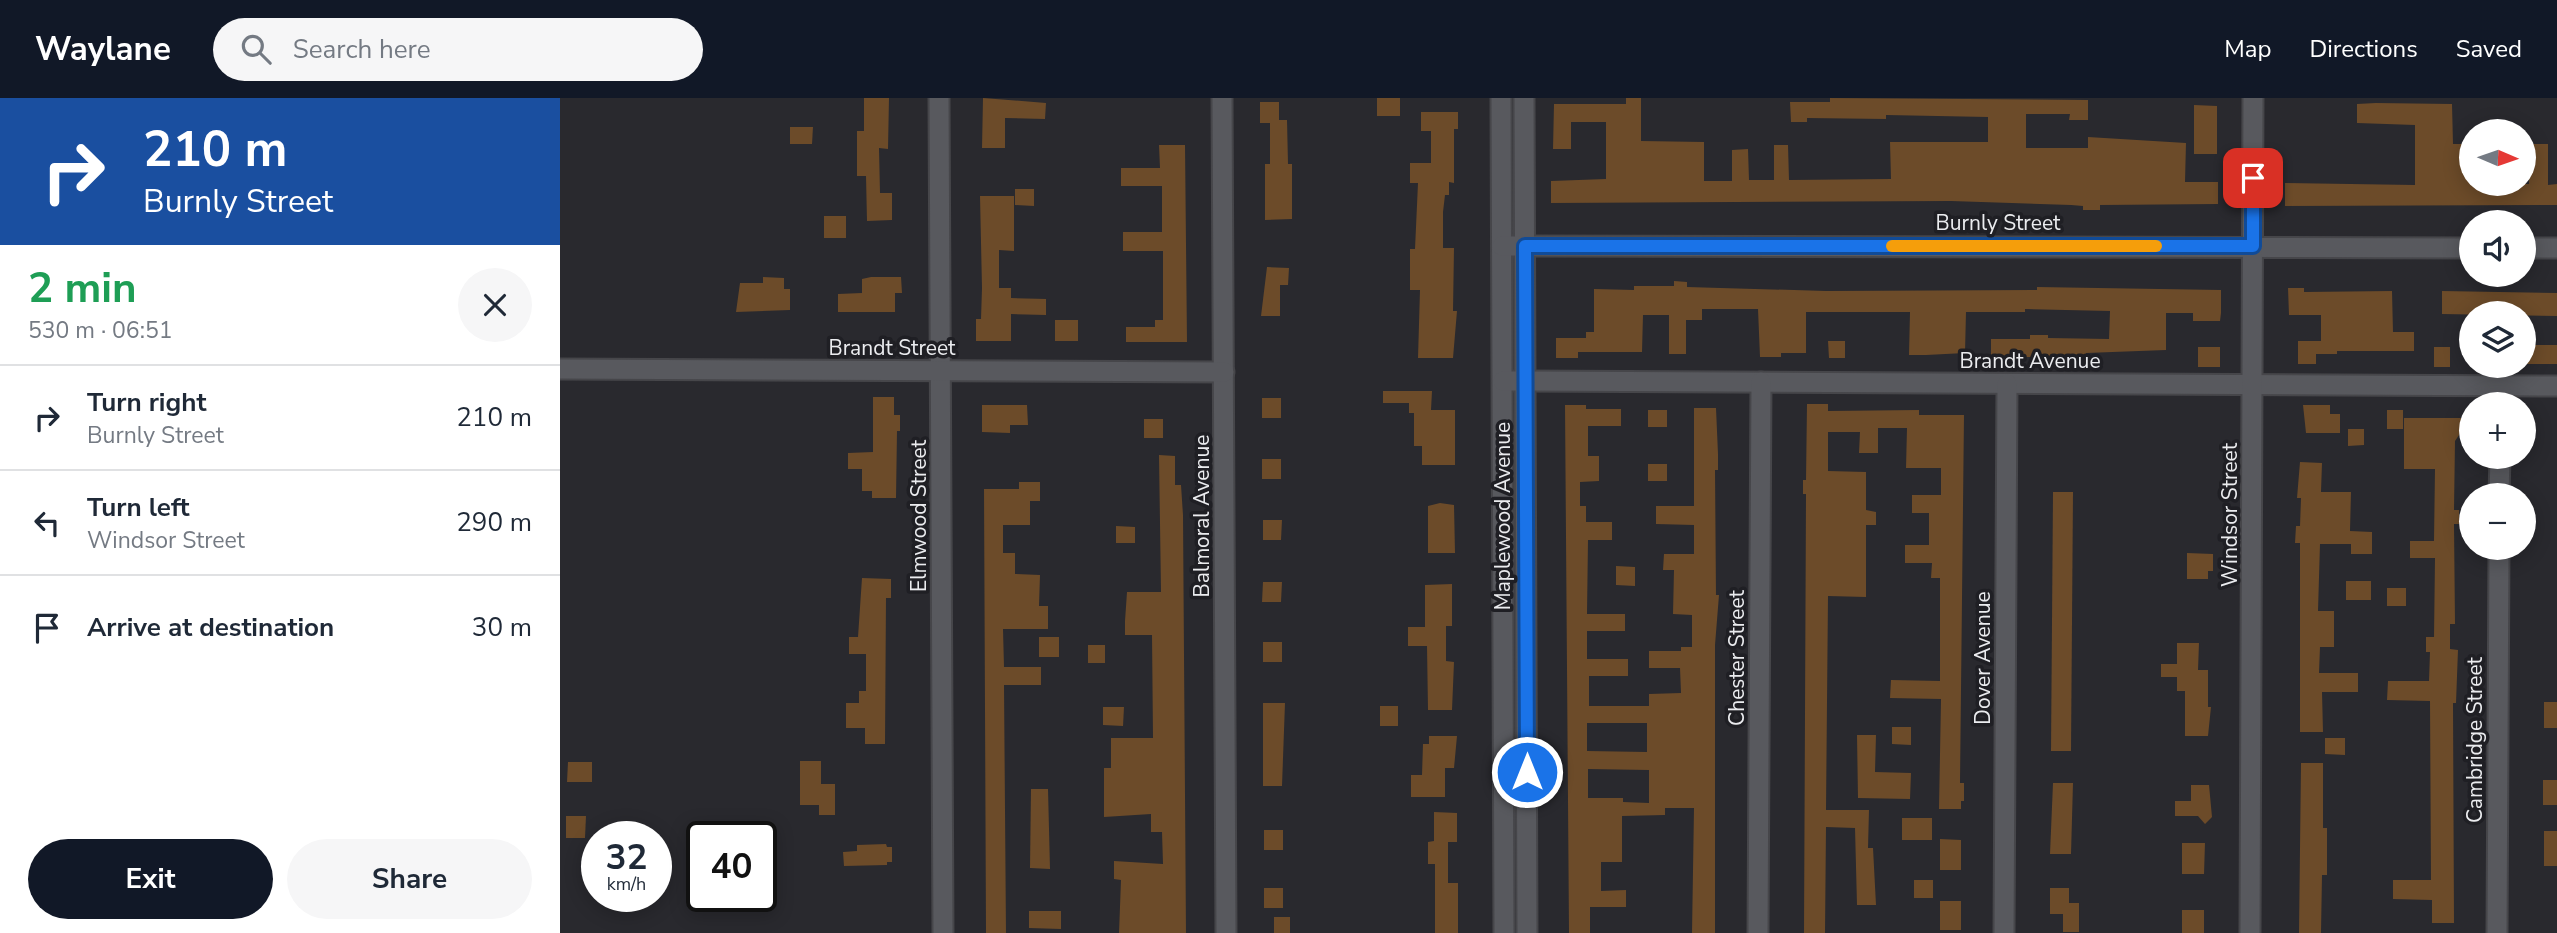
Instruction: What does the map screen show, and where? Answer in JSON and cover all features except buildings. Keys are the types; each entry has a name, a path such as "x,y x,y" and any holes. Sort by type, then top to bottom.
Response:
{"street":[{"name":"Elmwood Street","path":"939,98 943,933"},
{"name":"Balmoral Avenue","path":"1222,98 1226,933"},
{"name":"Maplewood Avenue","path":"1502,98 1504,933"},
{"name":"Maplewood Avenue","path":"1524,98 1527,933"},
{"name":"Windsor Street","path":"2250,933 2253,98"},
{"name":"Burnly Street","path":"1502,246 2459,248"},
{"path":"2536,248 2557,248"},
{"name":"Brandt Street","path":"560,369 1224,372"},
{"name":"Brandt Avenue","path":"1503,381 2253,384 2459,393"},
{"name":"Chester Street","path":"1758,933 1761,382"},
{"name":"Dover Avenue","path":"2004,933 2007,384"},
{"name":"Brandt Avenue","path":"2519,392 2557,386"},
{"name":"Cambridge Street","path":"2497,933 2499,560"},
{"path":"1504,718 1526,718"}],"slow traffic":[{"path":"1892,246 2156,246"}],"route":[{"path":"1527,772 1525,246 2253,246 2253,178"}]}
